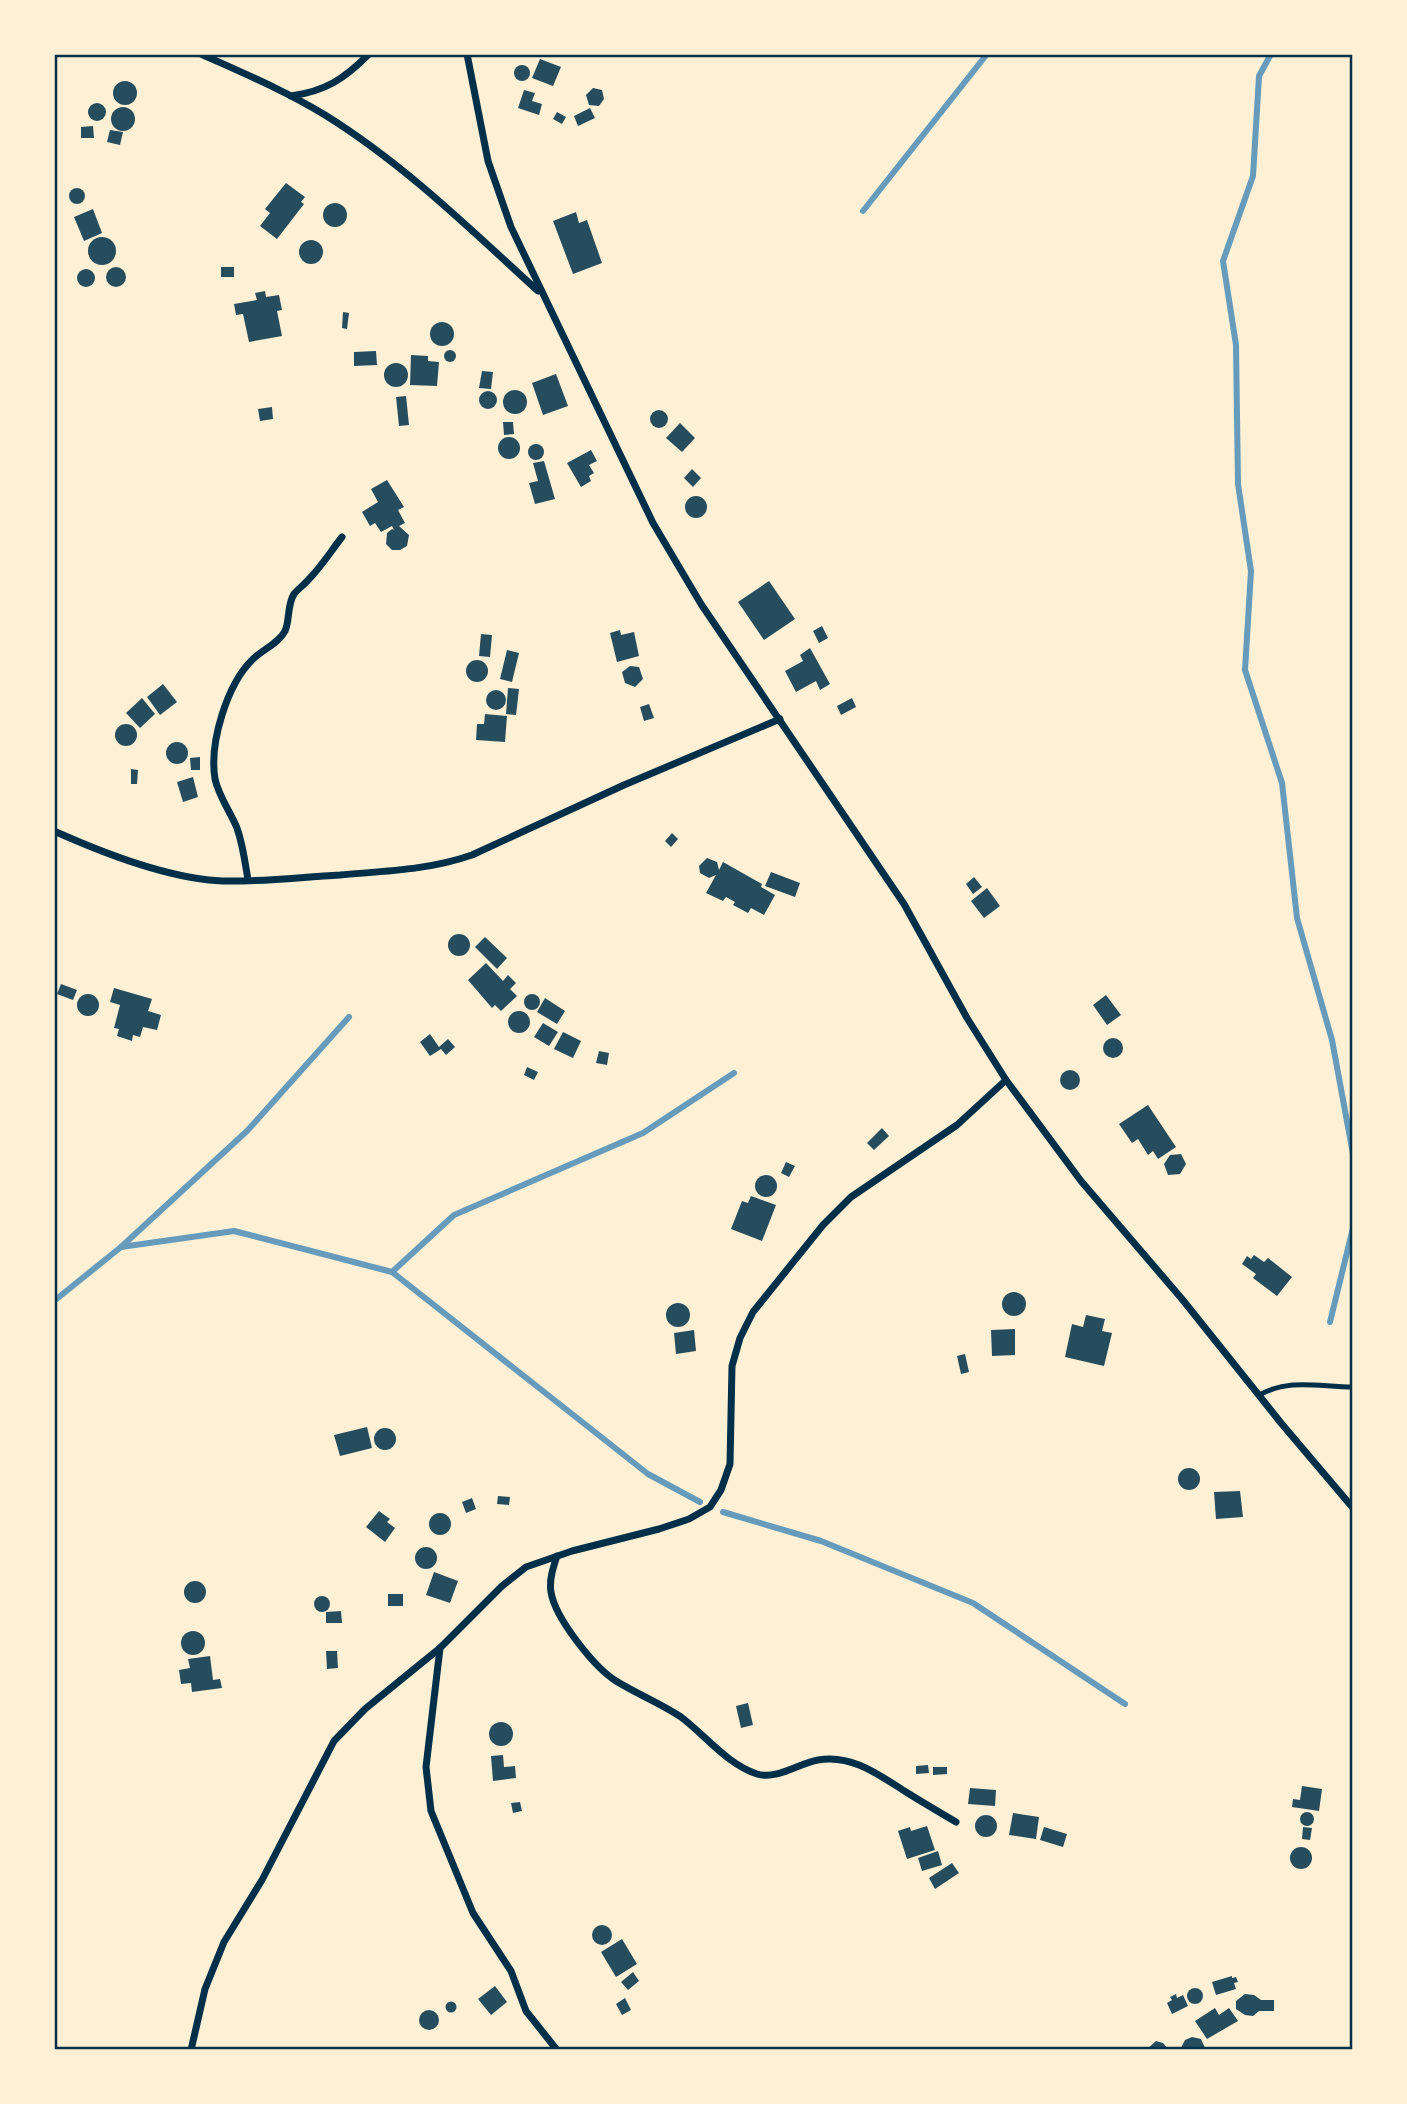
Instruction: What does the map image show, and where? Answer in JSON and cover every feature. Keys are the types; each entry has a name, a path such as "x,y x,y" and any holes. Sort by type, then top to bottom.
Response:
{"street":[{"path":"201,54 324,115 376,150 437,198 541,293"},
{"path":"290,97 313,93 331,85 353,70 369,54"},
{"path":"467,54 488,161 511,227 653,523 701,604 904,904 967,1018 1006,1080 1081,1181 1182,1299 1353,1508"},
{"path":"248,880 242,841 223,802 215,778 215,752 221,720 237,678 282,635 295,593 342,537"},
{"path":"54,831 86,846 140,864 221,881 413,870 447,864 472,855 624,785 780,719"},
{"path":"191,2050 205,1989 224,1942 262,1880 334,1741 365,1709 440,1648 526,1567 556,1556 659,1529 689,1519 710,1507 721,1490 730,1464 732,1366 740,1338 753,1312 823,1225 851,1197 957,1125 1006,1080"},
{"path":"556,1556 550,1581 553,1602 600,1669 615,1681 680,1717 739,1765 760,1775 786,1771 819,1759 853,1762 881,1775 956,1822"},
{"path":"440,1648 426,1767 431,1811 473,1913 511,1971 526,2011 557,2050"}],"lane":[{"path":"1259,1395 1274,1387 1295,1384 1353,1387"}],"building":[{"path":"540,59 561,67 553,86 532,78"},
{"path":"522,65 528,67 528,79 522,81 516,79 514,73 516,67"},
{"path":"125,81 136,88 137,93 130,104 125,105 114,98 113,93 120,82"},
{"path":"593,88 602,90 604,99 599,106 589,105 586,95"},
{"path":"524,90 535,93 532,101 542,104 539,115 518,108"},
{"path":"97,103 103,106 106,112 103,118 97,121 91,118 88,112 91,106"},
{"path":"123,107 134,114 135,119 128,130 123,131 112,124 111,119 118,108"},
{"path":"590,108 595,118 578,126 574,116"},
{"path":"557,112 566,117 562,124 553,119"},
{"path":"93,126 94,138 81,138 81,127"},
{"path":"110,130 123,132 120,145 107,142"},
{"path":"286,183 305,197 301,202 304,204 277,239 260,226 270,213 265,209"},
{"path":"77,188 83,190 83,202 77,204 71,202 69,196 71,190"},
{"path":"335,203 346,210 347,215 340,226 335,227 324,220 323,215 330,204"},
{"path":"93,209 102,233 84,241 74,217"},
{"path":"576,212 579,223 587,220 602,263 573,274 553,221"},
{"path":"102,237 112,241 116,251 112,261 102,265 92,261 88,251 92,241"},
{"path":"311,240 322,247 323,252 316,263 311,264 300,257 299,252 306,241"},
{"path":"112,267 120,267 126,277 120,287 112,287 106,281 106,273"},
{"path":"221,267 234,267 234,277 221,277"},
{"path":"86,269 92,272 95,278 92,284 86,287 80,284 77,278 80,272"},
{"path":"265,291 266,297 279,295 282,310 277,311 282,336 249,342 243,314 236,315 234,304 257,300 255,293"},
{"path":"343,312 349,313 347,329 342,328"},
{"path":"442,322 453,329 454,334 447,345 442,346 431,339 430,334 437,323"},
{"path":"376,351 377,365 354,366 354,352"},
{"path":"445,351 455,351 455,361 445,361"},
{"path":"411,355 428,356 428,361 439,362 437,386 410,385"},
{"path":"396,363 407,370 408,375 401,386 396,387 385,380 384,375 391,364"},
{"path":"482,371 493,372 491,389 479,388"},
{"path":"556,374 568,406 543,415 532,383"},
{"path":"515,390 526,397 527,402 520,413 515,414 504,407 503,402 510,391"},
{"path":"488,391 494,394 497,400 494,406 488,409 482,406 479,400 482,394"},
{"path":"406,396 409,425 399,426 396,397"},
{"path":"272,407 273,419 260,421 258,409"},
{"path":"655,410 663,410 668,419 666,426 655,428 650,423 650,415"},
{"path":"503,422 513,422 514,434 504,435"},
{"path":"680,423 695,438 682,452 666,438"},
{"path":"509,437 517,440 520,448 517,456 509,459 501,456 498,448 501,440"},
{"path":"536,444 542,446 542,458 536,460 530,458 528,452 530,446"},
{"path":"591,450 597,461 589,465 594,473 589,476 591,481 581,487 567,463"},
{"path":"544,461 555,499 535,504 529,483 538,481 533,463"},
{"path":"692,469 701,478 693,487 684,478"},
{"path":"387,480 404,507 398,510 405,523 399,526 409,535 407,546 400,550 392,550 386,544 387,533 394,530 392,526 381,532 375,523 370,526 362,512 378,502 371,489"},
{"path":"692,496 700,496 707,503 707,511 700,518 692,518 685,511 685,503"},
{"path":"769,581 795,619 764,640 738,602"},
{"path":"822,626 828,638 819,643 813,631"},
{"path":"620,630 621,635 634,632 639,656 617,662 610,633"},
{"path":"481,634 492,635 490,657 479,656"},
{"path":"810,648 830,684 820,690 816,681 796,692 785,671 803,661 800,655"},
{"path":"507,650 519,653 512,682 500,679"},
{"path":"477,660 485,663 488,671 485,679 477,682 469,679 466,671 469,663"},
{"path":"630,666 639,667 643,679 635,687 625,683 622,672"},
{"path":"163,684 177,702 160,715 147,697"},
{"path":"508,688 519,689 516,715 506,714"},
{"path":"492,690 500,690 506,700 500,710 492,710 486,704 486,696"},
{"path":"142,698 155,714 140,728 126,713"},
{"path":"852,698 856,707 841,715 837,706"},
{"path":"649,704 654,718 644,721 640,707"},
{"path":"485,714 507,716 505,742 476,740 477,724 484,724"},
{"path":"126,724 134,727 137,735 134,743 126,746 118,743 115,735 118,727"},
{"path":"177,742 185,745 188,753 185,761 177,764 169,761 166,753 169,745"},
{"path":"200,757 200,770 191,770 190,758"},
{"path":"131,769 138,770 137,784 131,784"},
{"path":"193,777 198,797 183,802 177,782"},
{"path":"672,833 678,839 671,847 665,841"},
{"path":"707,858 717,862 719,870 723,862 762,884 761,887 775,895 764,915 751,908 748,913 733,905 735,902 726,897 723,901 706,893 716,875 709,878 700,873 699,866"},
{"path":"771,872 800,883 795,897 765,886"},
{"path":"974,877 982,887 973,894 966,884"},
{"path":"987,888 1000,906 984,918 971,901"},
{"path":"459,934 467,937 470,945 467,953 459,956 451,953 448,945 451,937"},
{"path":"485,937 507,958 497,969 475,947"},
{"path":"486,963 503,981 508,975 516,983 510,989 517,996 501,1011 495,1005 492,1008 468,980"},
{"path":"61,984 77,990 73,1000 57,994"},
{"path":"114,988 152,999 148,1011 161,1015 157,1030 143,1027 140,1037 133,1035 132,1041 117,1036 119,1029 114,1028 120,1005 110,1002"},
{"path":"88,994 96,997 99,1005 96,1013 88,1016 80,1013 77,1005 80,997"},
{"path":"532,994 540,1002 532,1010 524,1002"},
{"path":"1106,995 1121,1015 1107,1025 1093,1005"},
{"path":"545,998 565,1011 557,1024 537,1012"},
{"path":"519,1011 527,1014 530,1022 527,1030 519,1033 511,1030 508,1022 511,1014"},
{"path":"543,1023 558,1032 549,1046 534,1037"},
{"path":"563,1032 581,1041 573,1058 554,1049"},
{"path":"430,1034 439,1047 448,1039 455,1047 446,1055 441,1049 430,1056 420,1042"},
{"path":"1113,1038 1120,1041 1123,1048 1120,1055 1113,1058 1106,1055 1103,1048 1106,1041"},
{"path":"599,1051 609,1053 607,1065 596,1063"},
{"path":"527,1067 538,1072 534,1080 524,1075"},
{"path":"1070,1070 1077,1073 1080,1080 1077,1087 1070,1090 1063,1087 1060,1080 1063,1073"},
{"path":"1148,1105 1176,1147 1158,1159 1153,1151 1148,1155 1138,1139 1132,1143 1119,1124"},
{"path":"882,1128 889,1136 874,1150 867,1143"},
{"path":"1181,1154 1186,1164 1180,1174 1168,1175 1164,1164 1170,1155"},
{"path":"786,1162 795,1166 789,1177 781,1173"},
{"path":"766,1175 776,1182 777,1186 770,1196 766,1197 756,1190 755,1186 762,1176"},
{"path":"751,1196 776,1205 762,1241 731,1229 742,1201 748,1203"},
{"path":"1254,1255 1264,1262 1268,1258 1292,1277 1277,1296 1253,1278 1256,1274 1242,1264 1247,1256 1251,1259"},
{"path":"1014,1292 1025,1299 1026,1304 1019,1315 1014,1316 1003,1309 1002,1304 1009,1293"},
{"path":"678,1303 687,1306 690,1315 687,1324 678,1327 669,1324 666,1315 669,1306"},
{"path":"1086,1315 1105,1319 1102,1331 1112,1333 1104,1366 1065,1357 1072,1324 1083,1327"},
{"path":"1015,1329 1015,1355 992,1356 991,1330"},
{"path":"694,1330 696,1351 676,1354 674,1333"},
{"path":"965,1354 969,1372 961,1374 957,1356"},
{"path":"367,1427 372,1448 340,1456 334,1435"},
{"path":"385,1428 393,1431 396,1439 393,1447 385,1450 377,1447 374,1439 377,1431"},
{"path":"1189,1468 1197,1471 1200,1479 1197,1487 1189,1490 1181,1487 1178,1479 1181,1471"},
{"path":"1240,1491 1243,1517 1216,1519 1214,1492"},
{"path":"498,1496 510,1497 509,1505 497,1504"},
{"path":"472,1498 476,1509 466,1513 462,1502"},
{"path":"379,1511 390,1519 387,1522 395,1528 385,1542 366,1527"},
{"path":"440,1513 448,1516 451,1524 448,1532 440,1535 432,1532 429,1524 432,1516"},
{"path":"426,1547 434,1550 437,1558 434,1566 426,1569 418,1566 415,1558 418,1550"},
{"path":"434,1572 458,1581 450,1603 426,1595"},
{"path":"195,1581 203,1584 206,1592 203,1600 195,1603 187,1600 184,1592 187,1584"},
{"path":"388,1594 403,1594 403,1606 388,1606"},
{"path":"322,1596 330,1604 322,1612 314,1604"},
{"path":"341,1611 342,1623 326,1623 326,1612"},
{"path":"193,1631 202,1634 205,1643 202,1652 193,1655 184,1652 181,1643 184,1634"},
{"path":"326,1651 337,1651 338,1668 327,1669"},
{"path":"210,1656 213,1680 220,1679 222,1688 192,1692 191,1683 181,1684 179,1670 190,1668 188,1659"},
{"path":"748,1703 753,1725 741,1728 736,1706"},
{"path":"501,1722 510,1725 513,1734 510,1743 501,1746 492,1743 489,1734 492,1725"},
{"path":"503,1755 504,1767 515,1766 516,1778 493,1781 491,1756"},
{"path":"928,1765 929,1773 916,1774 916,1766"},
{"path":"933,1767 947,1767 947,1774 933,1775"},
{"path":"1302,1786 1322,1789 1319,1811 1292,1807 1293,1799 1300,1800"},
{"path":"970,1788 996,1790 995,1806 968,1804"},
{"path":"520,1802 522,1811 513,1813 511,1803"},
{"path":"1307,1812 1312,1814 1312,1824 1307,1826 1302,1824 1300,1819 1302,1814"},
{"path":"1013,1813 1039,1817 1036,1839 1009,1835"},
{"path":"986,1815 994,1818 997,1826 994,1834 986,1837 978,1834 975,1826 978,1818"},
{"path":"927,1826 935,1850 907,1859 898,1831 910,1827 911,1831"},
{"path":"1044,1827 1067,1834 1063,1847 1040,1840"},
{"path":"1303,1827 1312,1828 1310,1840 1302,1839"},
{"path":"1301,1847 1309,1850 1312,1858 1309,1866 1301,1869 1293,1866 1290,1858 1293,1850"},
{"path":"938,1851 942,1865 922,1871 918,1858"},
{"path":"952,1863 959,1873 935,1889 929,1878"},
{"path":"602,1925 609,1928 612,1935 609,1942 602,1945 595,1942 592,1935 595,1928"},
{"path":"622,1939 637,1964 616,1977 601,1952"},
{"path":"633,1972 639,1981 628,1990 621,1982"},
{"path":"1236,1977 1238,1982 1234,1983 1236,1989 1216,1995 1212,1982"},
{"path":"495,1986 507,2002 491,2015 478,1999"},
{"path":"1195,1988 1203,1996 1195,2004 1187,1996"},
{"path":"1176,1994 1177,1998 1183,1995 1188,2006 1172,2014 1167,2003 1172,2000 1170,1997"},
{"path":"1245,1994 1254,1995 1261,2000 1274,2000 1274,2011 1245,2015 1236,2009 1236,2001"},
{"path":"625,1998 631,2010 622,2015 616,2004"},
{"path":"451,2002 455,2003 455,2011 451,2012 447,2011 446,2007 447,2003"},
{"path":"1215,2008 1219,2015 1229,2008 1238,2021 1207,2039 1195,2021"},
{"path":"429,2010 436,2013 439,2020 436,2027 429,2030 422,2027 419,2020 422,2013"},
{"path":"1192,2037 1201,2039 1206,2050 1180,2050 1185,2040"},
{"path":"1156,2041 1163,2043 1169,2050 1146,2050"}],"waterway":[{"path":"863,211 987,54"},
{"path":"1271,54 1259,76 1253,176 1223,261 1236,345 1238,484 1251,571 1245,670 1282,783 1297,918 1332,1040 1353,1154"},
{"path":"121,1247 247,1131 349,1017"},
{"path":"392,1272 454,1215 643,1133 734,1073"},
{"path":"1330,1322 1353,1228"},
{"path":"54,1301 121,1247 234,1231 392,1272 648,1474 700,1502"},
{"path":"723,1512 821,1541 973,1603 1125,1704"}]}
